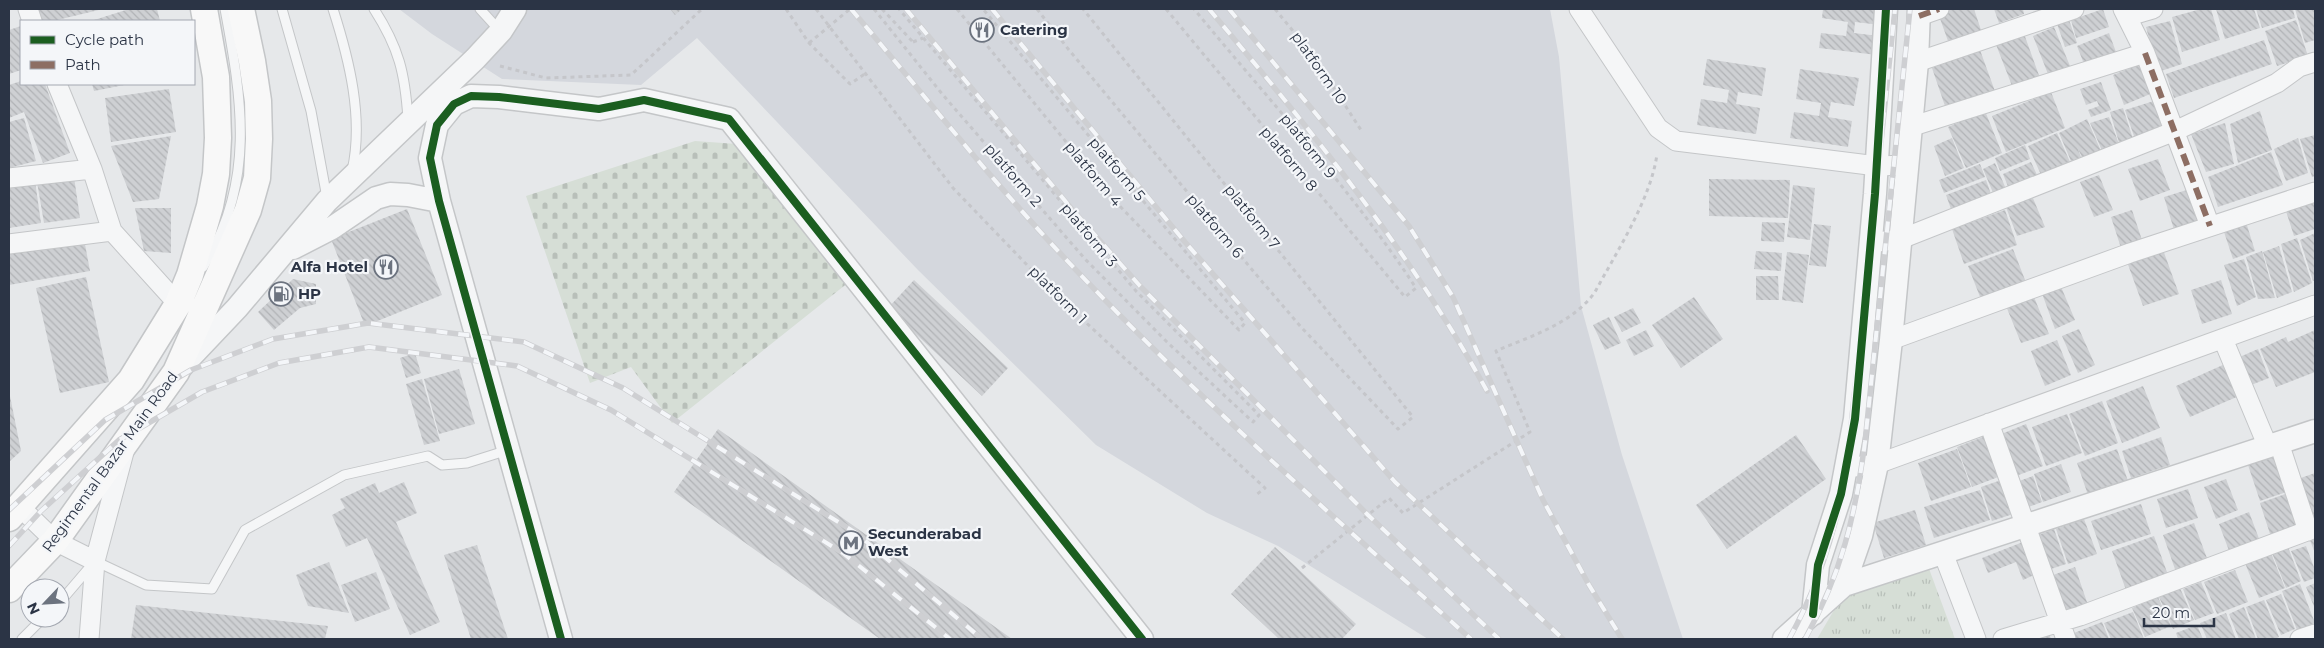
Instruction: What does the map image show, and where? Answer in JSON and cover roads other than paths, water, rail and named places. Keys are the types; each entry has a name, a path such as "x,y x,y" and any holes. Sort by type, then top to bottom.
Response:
{"main road":[{"name":"Regimental Bazar Main Road","path":"14,512 131,380 180,298 190,275 210,206 216,174 218,138 216,77 204,9"},
{"name":"Regimental Bazar Main Road","path":"9,589 56,540 176,372 248,210 257,178 258,101 241,9"}],"street":[{"path":"176,372 237,308 327,201 475,59 500,31 515,9"},
{"path":"1579,9 1658,128 1676,140 1877,166 1907,165"},
{"path":"1813,614 1818,565 1841,494 1855,419 1877,166 1886,9"},
{"path":"1917,62 2074,9"},
{"path":"2153,9 2126,12 2145,52 2210,226"},
{"path":"1844,585 1861,536 1877,464 1891,340 1917,62 1926,11"},
{"path":"1910,127 2145,52"},
{"path":"1870,243 1901,239 2176,131 2277,84 2299,67 2315,62"},
{"path":"57,85 92,169 112,231 180,298"},
{"path":"561,639 439,201 430,158 437,125 454,104 471,96 499,97 599,109 644,100 729,119 1142,639"},
{"path":"9,178 92,169"},
{"path":"1891,340 2130,253 2315,192"},
{"path":"284,253 332,228 376,198 390,194 408,195 439,201"},
{"path":"9,244 112,231"},
{"path":"1846,468 1877,464 2315,305"},
{"path":"2003,639 2063,631 2180,580 2311,529 2224,339"},
{"path":"1989,423 2063,631"},
{"path":"1784,639 1844,585 2315,431"},
{"path":"89,639 95,561 127,442"},
{"path":"14,512 56,540 95,561"},
{"path":"1943,552 1976,639"},
{"path":"2300,639 2315,634"}],"lane":[{"path":"180,298 203,266 224,225 234,191 240,150 241,116 238,83 225,9"},
{"path":"282,9 311,110 327,201"},
{"path":"333,9 348,70 357,125 355,157 350,177"},
{"path":"374,9 387,29 404,72 408,124"},
{"path":"480,9 500,31"},
{"path":"70,590 95,561 146,585 212,590 245,530 344,475 428,456 442,465 467,463 509,450"},
{"path":"22,639 34,628"}],"railway":[{"path":"851,9 1006,193 1108,303 1260,450 1471,639"},
{"path":"906,9 1071,208 1140,286 1368,515 1499,639"},
{"path":"992,9 1185,242 1395,482 1563,639"},
{"path":"1209,9 1322,146 1393,241 1426,290 1487,391"},
{"path":"1229,9 1409,226 1453,297 1543,500 1589,585 1622,639"},
{"path":"1789,639 1809,600 1824,559 1837,517 1846,474 1895,9"},
{"path":"1805,639 1838,567 1857,495 1865,442 1910,9"},
{"path":"9,510 105,420 191,370 273,339 368,323 524,342 623,388 856,533 982,639"},
{"path":"9,546 41,511 119,440 202,392 279,363 369,347 517,366 611,410 843,553 950,639"}],"place":[{"name":"Catering","path":"982,30"},
{"name":"Alfa Hotel","path":"386,267"},
{"name":"HP","path":"281,294"},
{"name":"Secunderabad West","path":"851,543"}]}
